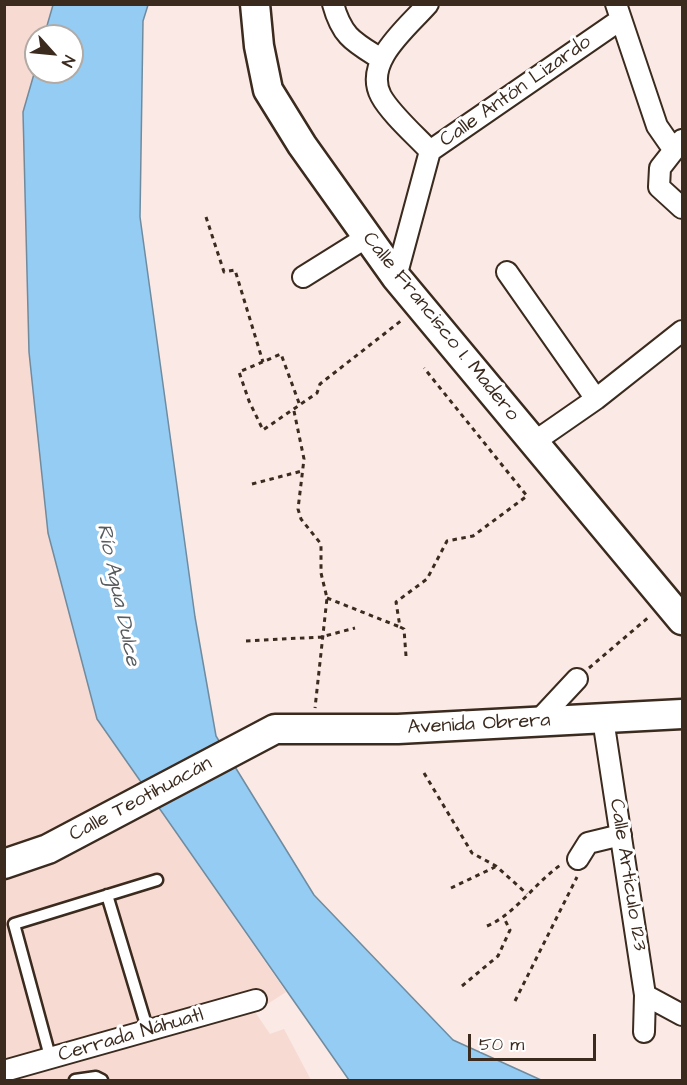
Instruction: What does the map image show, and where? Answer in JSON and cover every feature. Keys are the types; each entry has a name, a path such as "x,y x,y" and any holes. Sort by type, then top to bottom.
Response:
{"street":[{"name":"Calle Francisco I. Madero","path":"255,4 259,46 268,90 302,145 396,277 676,609"},
{"path":"333,4 339,24 350,40 381,59"},
{"path":"428,4 381,59 375,77 381,97 430,151"},
{"path":"618,12 657,126 678,145 660,168 659,187 682,208"},
{"name":"Calle Antón Lizardo","path":"396,277 430,151 618,12"},
{"path":"303,277 367,237"},
{"path":"507,272 596,399"},
{"path":"534,442 596,399 682,330"},
{"path":"536,723 576,679"},
{"name":"Avenida Obrera","path":"275,729 398,729 682,714"},
{"name":"Calle Artículo 123","path":"603,719 645,995 644,1032"},
{"name":"Calle Teotihuacán","path":"4,864 48,849 275,729"},
{"path":"578,859 588,843 621,835"},
{"path":"645,995 682,1015"},
{"name":"Cerrada Náhuatl","path":"4,1071 256,1000"}],"lane":[{"path":"51,1059 14,924 157,880"},
{"path":"107,895 148,1031"},
{"path":"75,1080 96,1077 102,1080"}],"path":[{"path":"206,217 224,272 235,270 263,362"},
{"path":"299,403 281,354 239,372 249,401 263,430 294,411 299,403 317,393 320,384 420,306"},
{"path":"400,627 396,602 427,579 447,542 458,538 465,540 473,536 527,496 424,368"},
{"path":"294,411 299,426 303,471 298,509 301,519 321,543 321,573 327,598 321,637 315,709 316,729"},
{"path":"252,484 303,471"},
{"path":"327,598 404,629 406,656"},
{"path":"576,679 676,609"},
{"path":"246,641 321,637 355,628"},
{"path":"424,773 472,853 496,867 527,894"},
{"path":"487,926 504,918 544,876 564,863 578,859 582,868 515,1001"},
{"path":"451,888 496,867"},
{"path":"462,986 498,956 510,930 504,918"}],"shaded area":[{"path":"53,4 47,24 24,24 24,84 31,84 23,113 29,352 48,533 97,719 286,992 255,1012 270,1034 284,1029 311,1080 5,1080 4,5"}],"water":[{"name":"Río Agua Dulce","path":"53,5 148,5 143,21 140,217 195,617 216,736 314,895 453,1040 541,1080 349,1080 97,719 48,533 29,352 23,112 31,84 84,84 84,24 47,24"}]}
